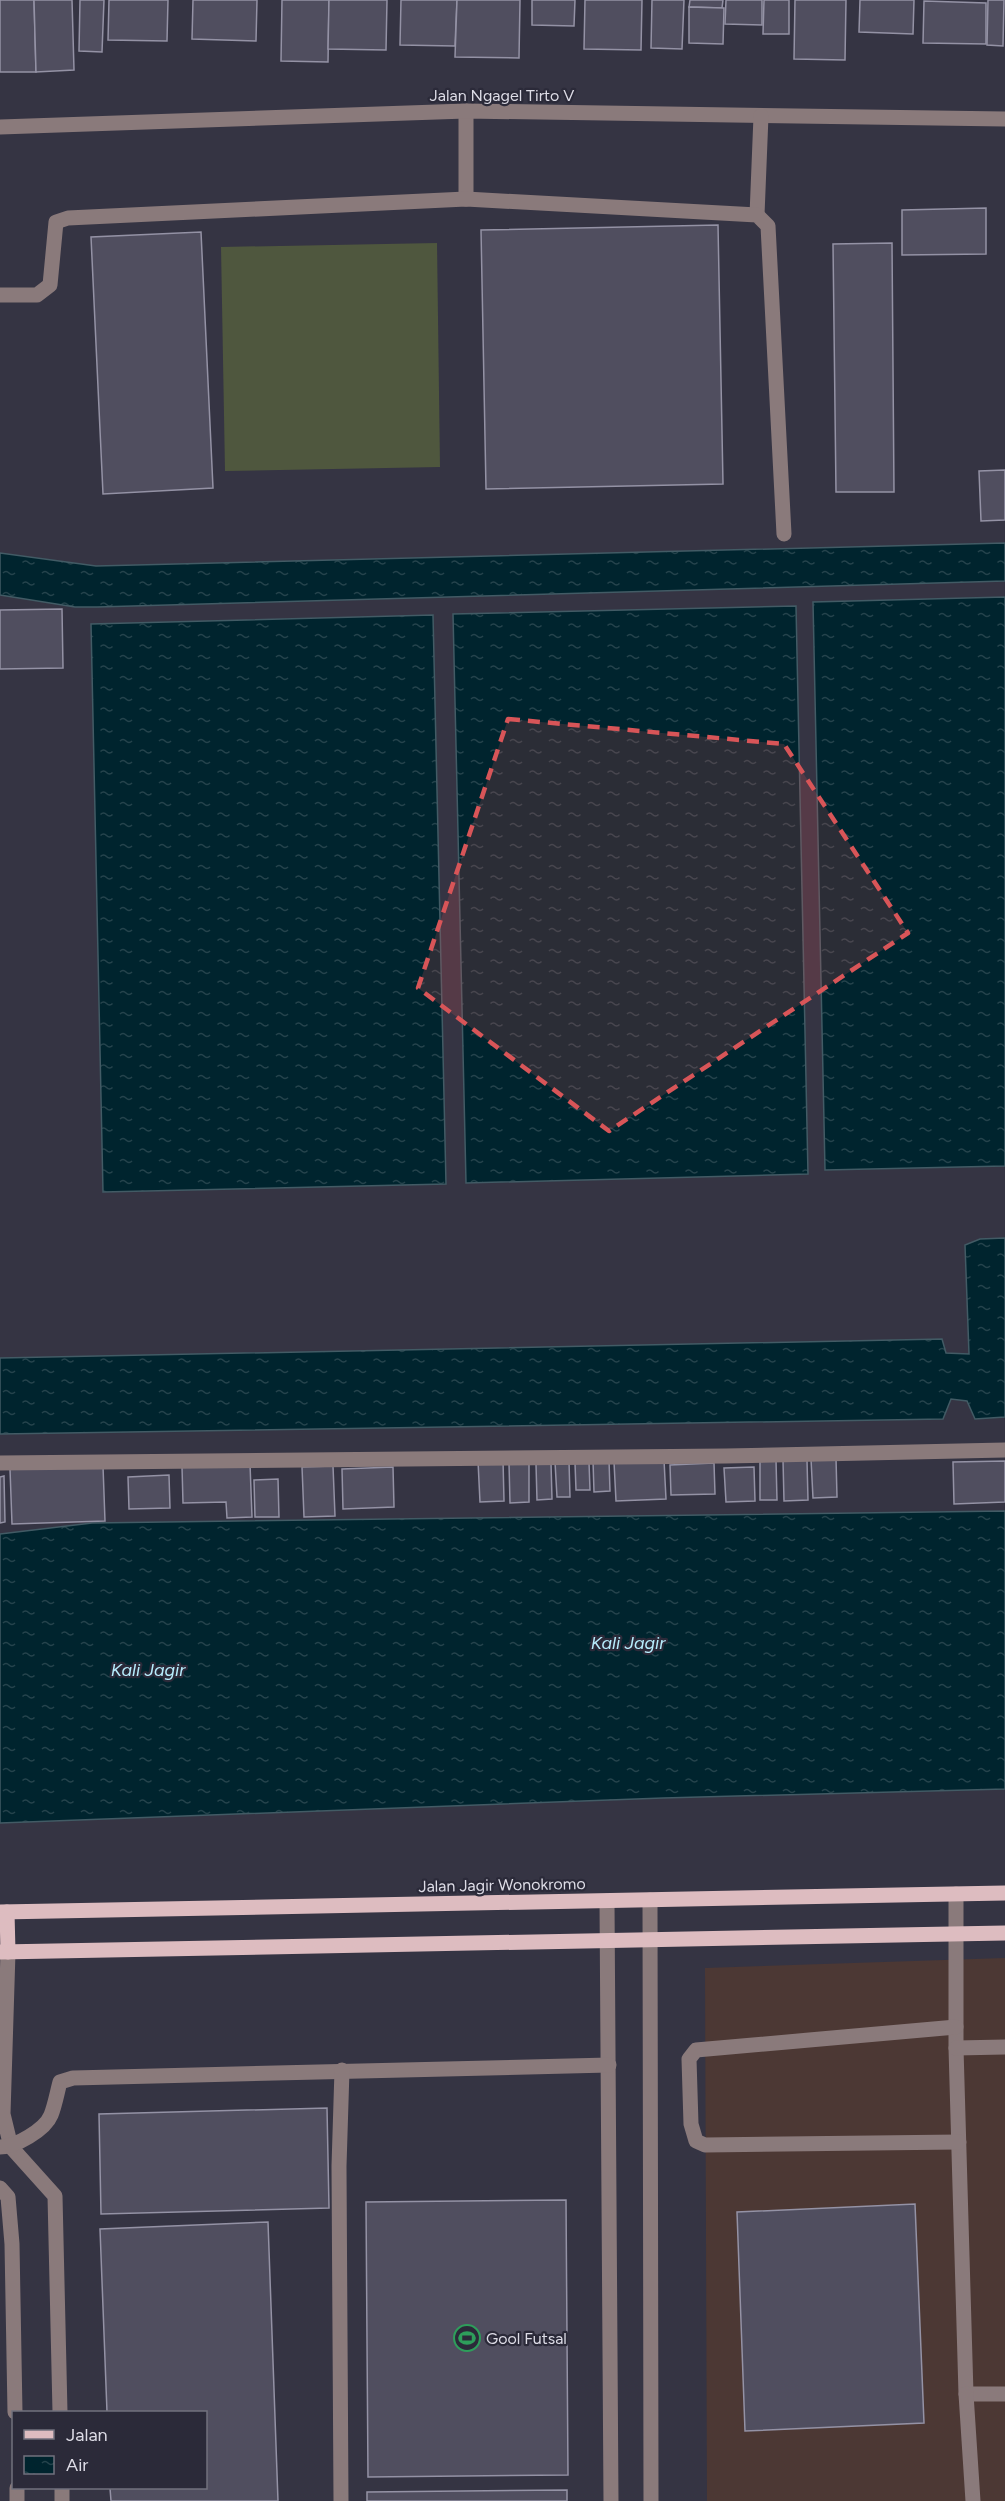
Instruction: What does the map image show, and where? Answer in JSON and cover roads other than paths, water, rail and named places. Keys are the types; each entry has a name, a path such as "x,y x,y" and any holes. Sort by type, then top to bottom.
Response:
{"main road":[{"name":"Jalan Jagir Wonokromo","path":"3,1912 1005,1893"},
{"path":"3,1912 4,1952 1005,1934"}],"street":[{"name":"Jalan Ngagel Tirto V","path":"0,127 466,111 1005,119"},
{"path":"466,111 466,199"},
{"path":"757,215 761,116"},
{"path":"0,296 37,295 50,285 57,222 68,218 466,199 757,215 768,226 784,534"},
{"path":"0,1463 726,1456 1005,1450"},
{"path":"956,1894 956,2048 966,2394 973,2501"},
{"path":"650,1900 651,2501"},
{"path":"607,1901 611,2501"},
{"path":"4,1952 3,2114 5,2147 56,2196 60,2411"},
{"path":"956,2027 696,2050 689,2059 691,2124 696,2140 705,2145 959,2142"},
{"path":"956,2048 1005,2047"},
{"path":"5,2147 34,2133 51,2116 60,2082 73,2078 609,2065"},
{"path":"341,2501 339,2166 342,2070"},
{"path":"0,2188 8,2198 12,2244 15,2411"},
{"path":"966,2394 1005,2394"}],"water":[{"path":"1005,543 1005,581 97,607 75,607 0,595 0,553 96,566"},
{"path":"1005,597 1005,1166 825,1170 813,602"},
{"path":"796,606 808,1174 466,1183 453,614"},
{"path":"433,615 446,1184 103,1192 91,624"},
{"path":"1005,1238 1005,1417 975,1419 967,1401 951,1399 943,1419 0,1434 0,1358 942,1339 946,1353 969,1354 965,1245 980,1239"},
{"name":"Kali Jagir","path":"1005,1511 1005,1789 663,1798 0,1823 0,1534 92,1523"}],"place":[{"name":"Gool Futsal","path":"467,2338"}]}
